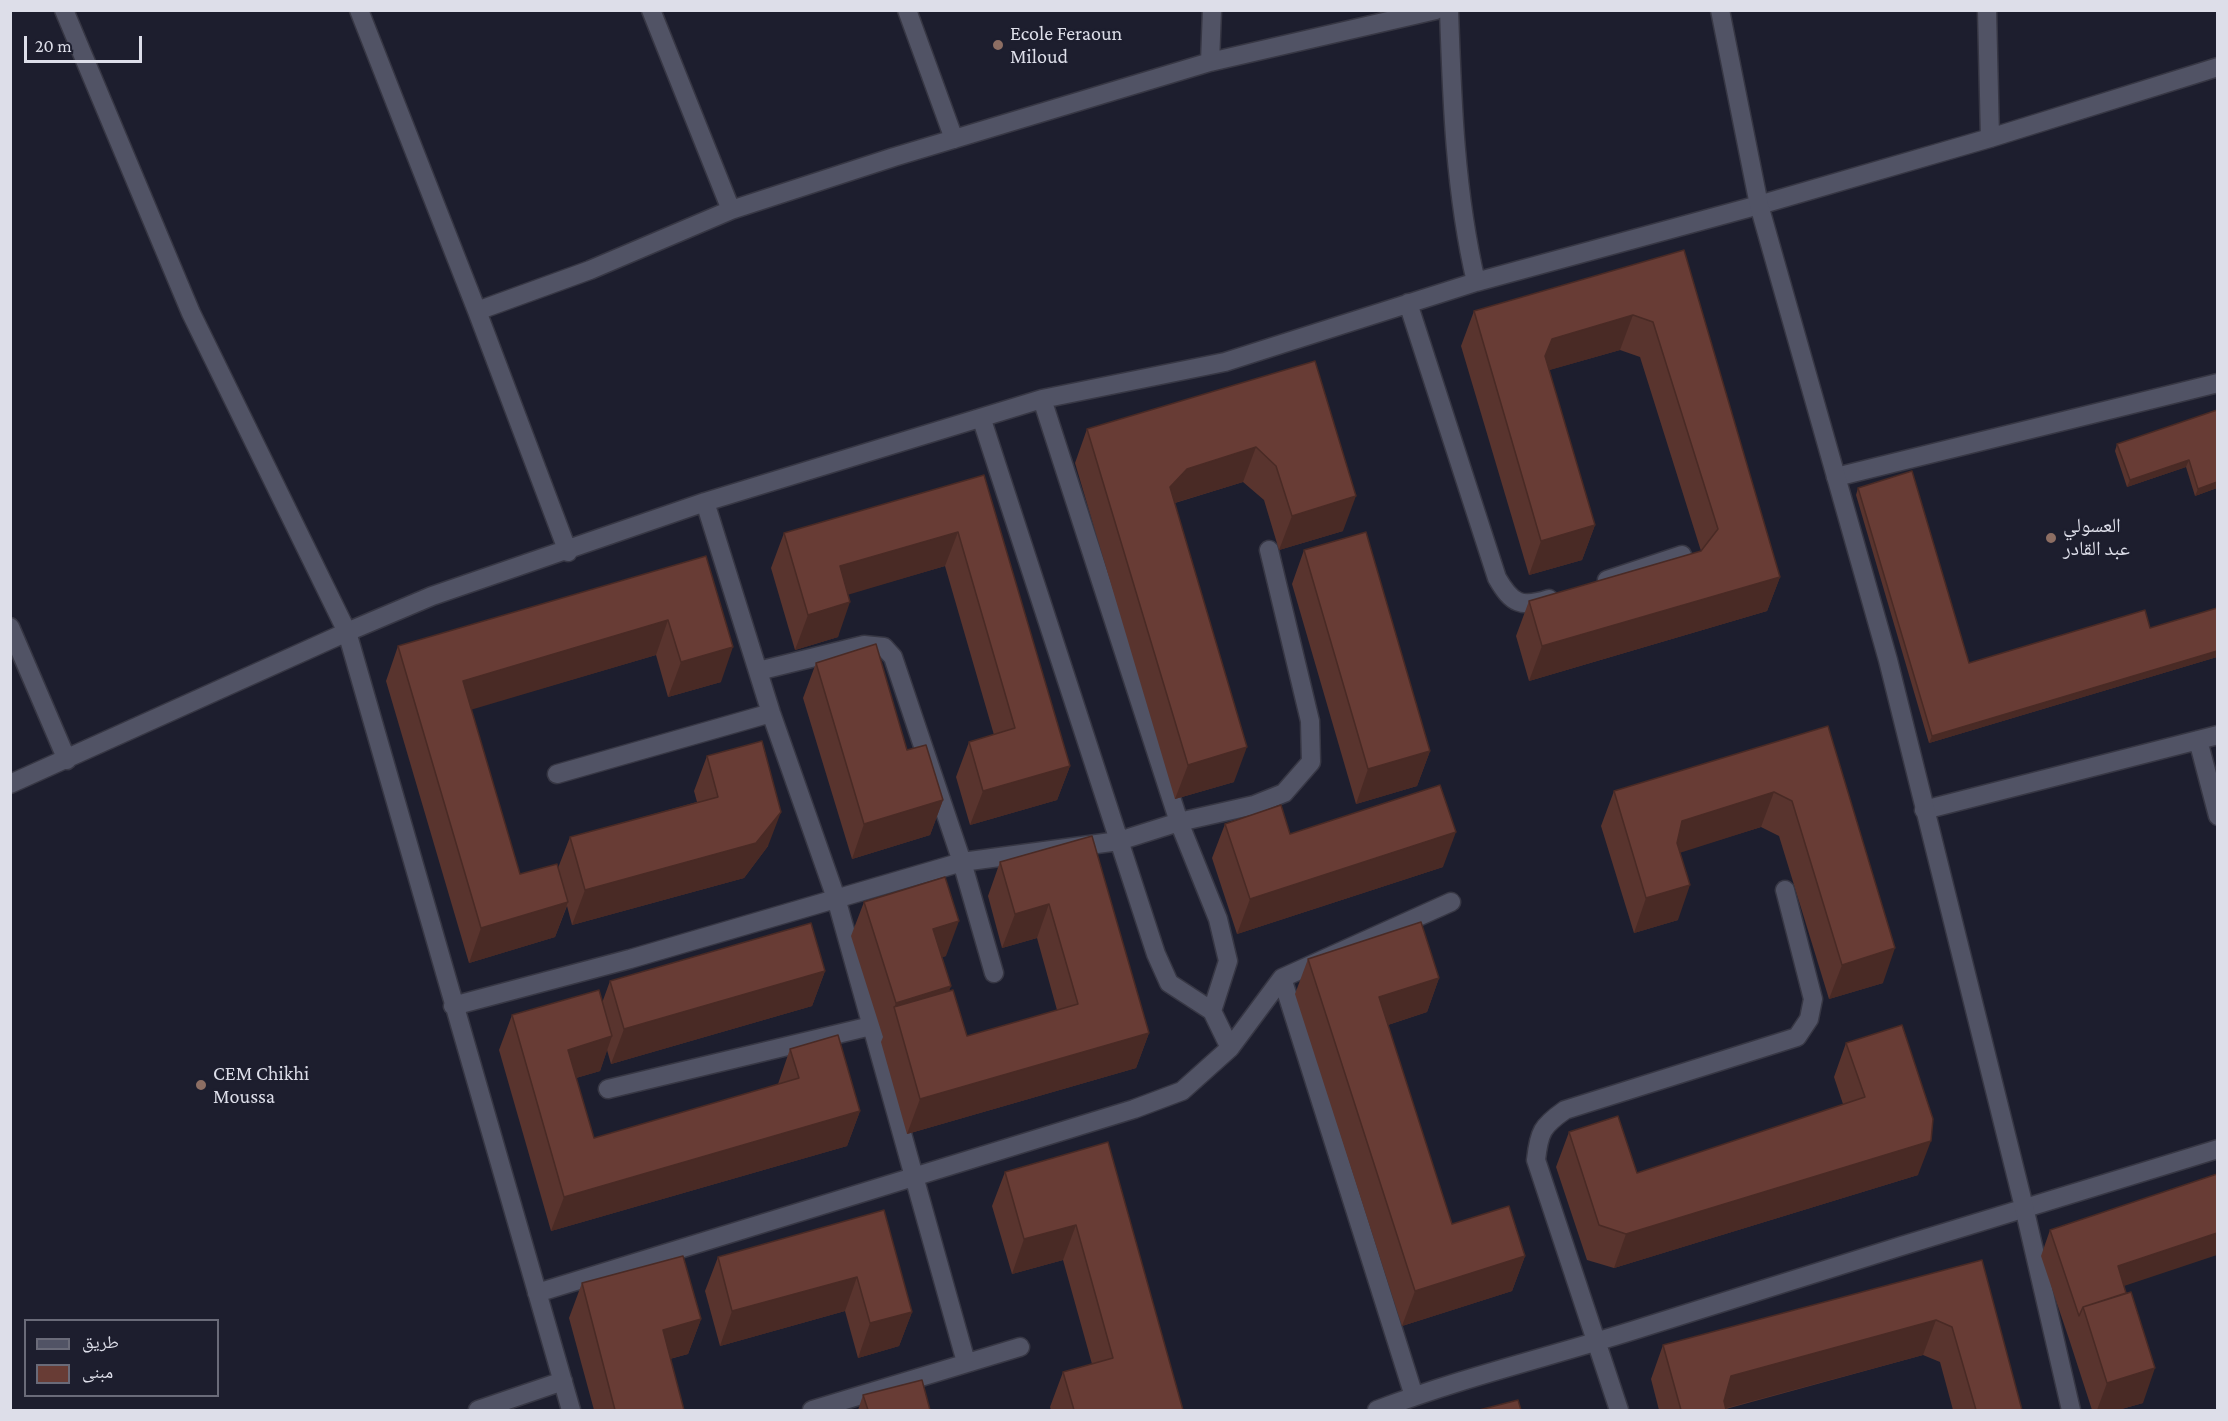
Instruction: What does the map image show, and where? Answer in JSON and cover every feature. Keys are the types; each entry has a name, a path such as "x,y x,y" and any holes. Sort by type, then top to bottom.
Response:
{"street":[{"path":"64,10 191,313 347,632 571,1410"},
{"path":"359,10 477,311 568,552"},
{"path":"651,10 731,210"},
{"path":"907,10 954,139"},
{"path":"1210,62 1212,10"},
{"path":"477,311 590,270 731,210 954,139 1210,62 1436,10"},
{"path":"1449,10 1454,141 1460,203 1476,282"},
{"path":"1720,10 1759,205 1888,660 2072,1410"},
{"path":"1987,10 1990,138"},
{"path":"10,784 432,596 568,552 705,502 982,420 1042,399 1225,362 1476,282 1759,205 1990,138 2217,67"},
{"path":"1408,303 1497,578 1504,591 1517,603 1531,604 1563,594"},
{"path":"1836,477 2217,383"},
{"path":"1042,399 1179,822 1218,919 1228,961 1212,1011"},
{"path":"982,420 1156,954 1169,983 1212,1011 1230,1047"},
{"path":"705,502 771,713 836,898 912,1180 966,1362"},
{"path":"453,1006 630,959 962,862 1119,841 1179,822 1254,805 1284,793 1311,762 1310,721 1269,550"},
{"path":"1585,587 1682,555"},
{"path":"10,627 67,760"},
{"path":"758,671 864,645 884,647 893,657 962,862 994,973"},
{"path":"557,774 771,713"},
{"path":"1924,810 2217,735"},
{"path":"2198,740 2217,816"},
{"path":"1619,1410 1536,1160 1539,1137 1546,1123 1565,1110 1797,1037 1809,1019 1813,999 1785,890"},
{"path":"537,1293 912,1180 1134,1110 1182,1091 1230,1047 1282,978 1451,902"},
{"path":"1282,978 1414,1396"},
{"path":"609,1089 870,1026"},
{"path":"1377,1410 1414,1396 1596,1343 2024,1207 2217,1149"},
{"path":"813,1410 1020,1347"},
{"path":"478,1410 563,1381"}],"building":[{"path":"1684,250 1780,577 1542,646 1529,601 1701,551 1718,529 1653,322 1633,315 1552,339 1545,356 1595,525 1541,541 1474,311"},
{"path":"1315,361 1356,496 1292,516 1276,466 1256,447 1187,469 1170,487 1247,747 1188,765 1087,429"},
{"path":"2217,410 2217,482 2198,489 2189,460 2130,480 2117,444"},
{"path":"1912,471 1969,663 2145,610 2150,628 2217,608 2217,651 1932,736 1858,488"},
{"path":"984,475 1070,766 983,791 969,742 1015,728 958,532 840,566 850,602 808,615 784,533"},
{"path":"1366,532 1430,751 1368,769 1304,550"},
{"path":"706,556 733,647 681,662 668,620 463,681 520,874 557,864 568,902 481,928 398,646"},
{"path":"876,644 907,750 926,745 943,800 864,824 816,663"},
{"path":"1828,726 1895,948 1842,965 1792,801 1774,792 1682,821 1677,843 1690,885 1646,898 1614,791"},
{"path":"762,741 781,812 756,843 585,890 570,837 718,797 707,756"},
{"path":"1440,785 1456,832 1250,899 1225,824 1281,805 1290,834"},
{"path":"1092,836 1149,1033 920,1099 894,1007 953,990 967,1036 1078,1004 1049,904 1015,914 1000,862"},
{"path":"945,877 959,921 933,929 951,986 896,1003 864,902"},
{"path":"1421,922 1439,978 1379,997 1452,1224 1509,1206 1525,1256 1415,1291 1308,959"},
{"path":"811,923 825,971 624,1029 610,981"},
{"path":"599,990 612,1036 568,1050 594,1138 799,1078 790,1049 838,1035 860,1111 564,1197 512,1015"},
{"path":"1902,1025 1933,1119 1931,1141 1626,1234 1599,1225 1569,1132 1618,1116 1637,1173 1865,1097 1846,1043"},
{"path":"1108,1142 1183,1410 1074,1410 1063,1372 1113,1358 1076,1225 1024,1239 1005,1172"},
{"path":"2217,1174 2217,1233 2118,1266 2126,1293 2083,1307 2079,1316 2050,1230"},
{"path":"884,1210 912,1312 870,1323 857,1277 732,1311 718,1257"},
{"path":"683,1256 701,1319 663,1330 684,1410 615,1410 582,1283"},
{"path":"1982,1260 2022,1410 1976,1410 1952,1327 1936,1320 1731,1376 1724,1401 1726,1410 1681,1410 1663,1345"},
{"path":"2131,1292 2155,1368 2107,1383 2083,1307"},
{"path":"922,1380 930,1410 868,1410 863,1395"},
{"path":"1518,1400 1521,1410 1479,1410"}],"place":[{"name":"Ecole Feraoun Miloud","path":"998,45"},
{"name":"العسولي عبد القادر","path":"2051,538"},
{"name":"CEM Chikhi Moussa","path":"201,1085"}]}
